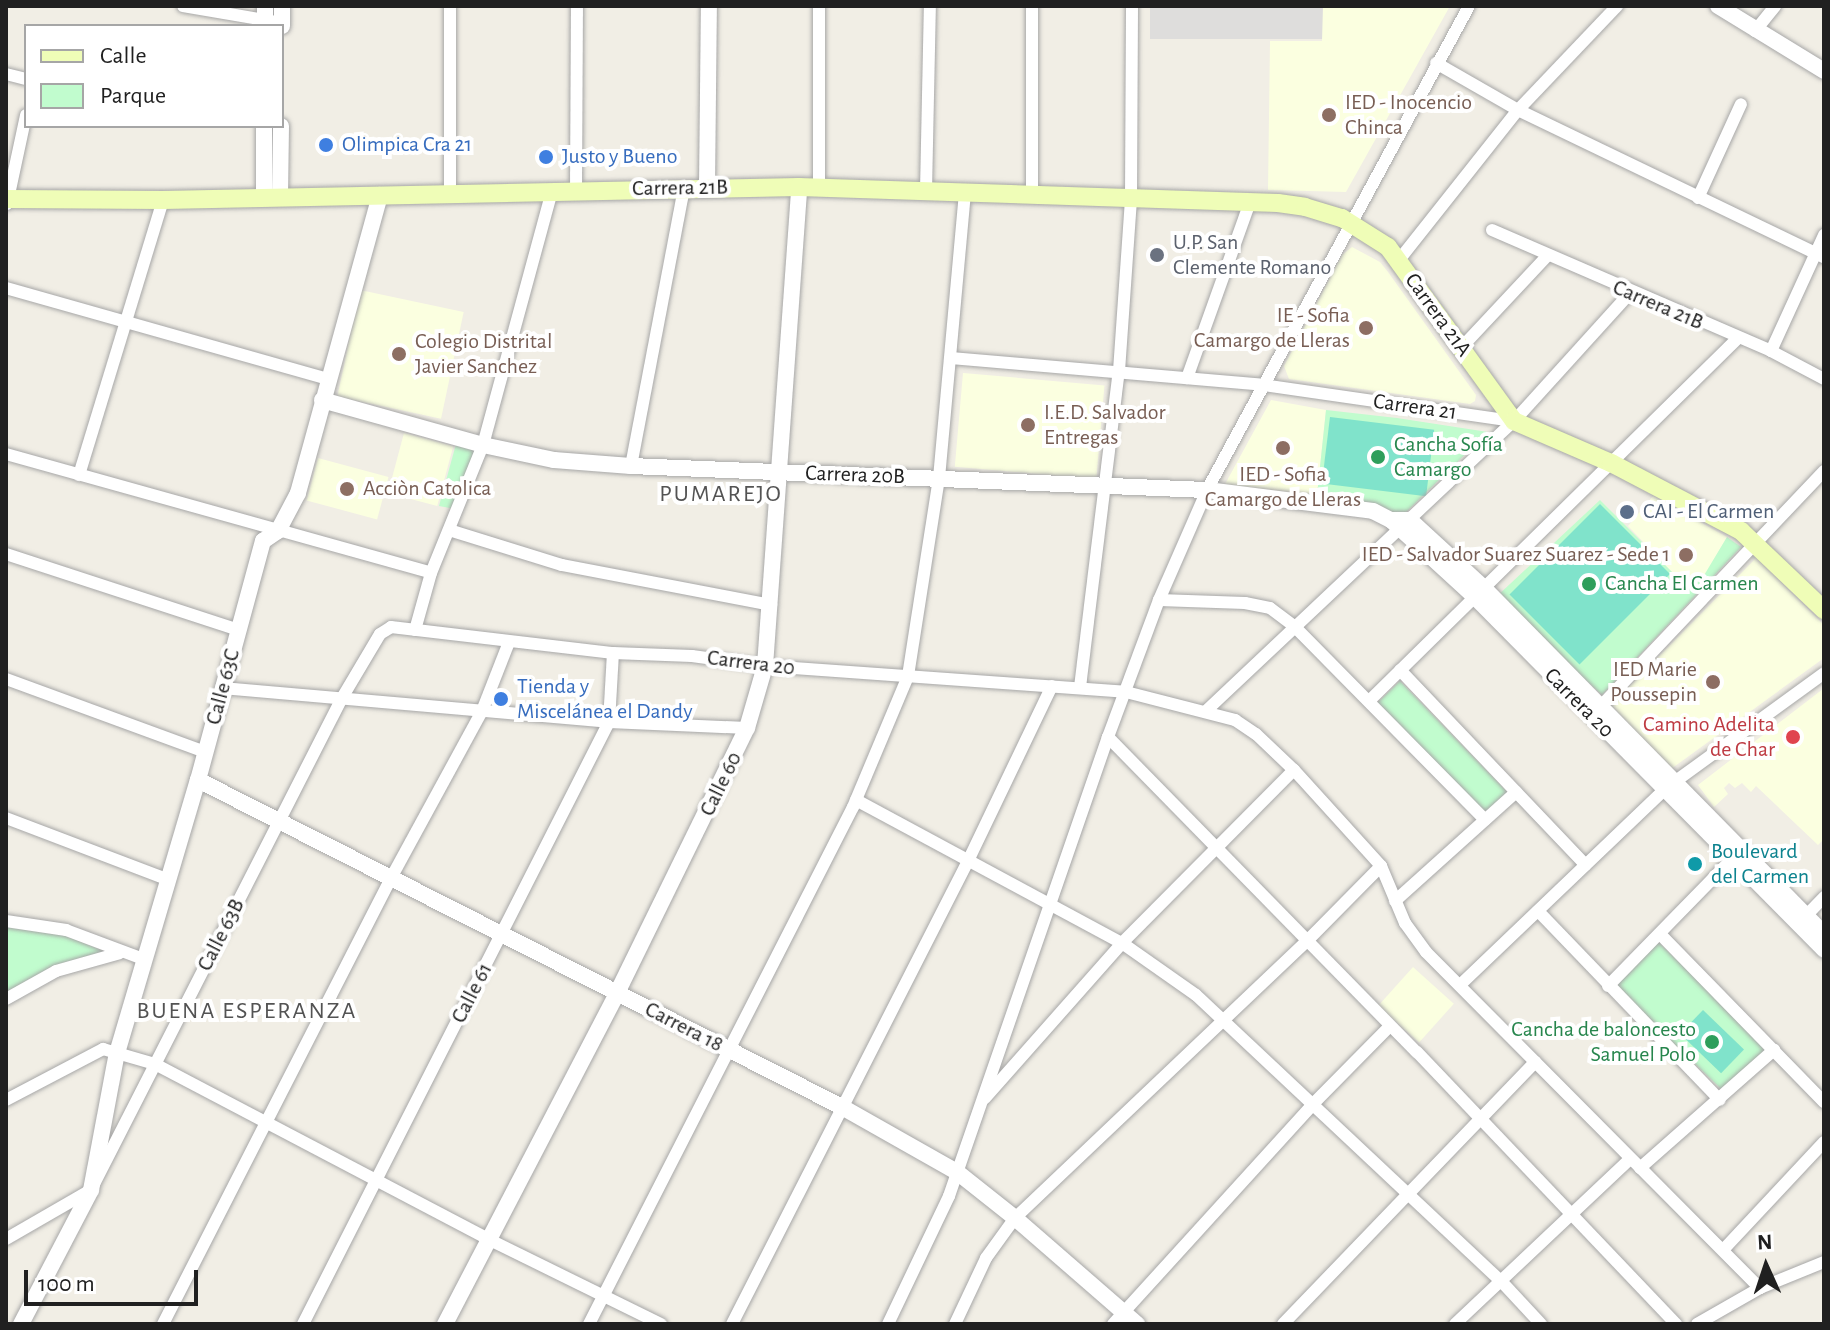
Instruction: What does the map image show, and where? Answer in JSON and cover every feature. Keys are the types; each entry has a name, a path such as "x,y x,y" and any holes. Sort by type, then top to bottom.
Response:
{"main road":[{"name":"Carrera 21B","path":"7,202 819,187 1250,202 1305,207 1350,222"},
{"name":"Carrera 21A","path":"1350,222 1379,241 1399,260 1514,421"},
{"name":"Carrera 21","path":"1514,421 1611,463 1741,531 1824,610"}],"street":[{"path":"183,6 274,18"},
{"path":"450,6 450,193"},
{"path":"576,190 577,6"},
{"path":"707,187 709,6"},
{"path":"819,6 819,187"},
{"path":"926,191 930,6"},
{"path":"1032,6 1032,194"},
{"path":"1080,687 1119,371 1131,198 1132,6"},
{"path":"888,1324 957,1172 1108,737 1159,600 1207,490 1469,6"},
{"path":"1399,260 1518,110 1617,6"},
{"path":"1718,6 1824,71"},
{"path":"1755,31 1775,6"},
{"path":"1436,63 1518,110 1820,255"},
{"path":"1698,198 1741,104"},
{"path":"7,202 24,124"},
{"path":"264,128 272,197"},
{"path":"272,197 280,128"},
{"name":"Calle 60","path":"445,1324 617,993 747,728 765,666 771,605 799,187"},
{"path":"631,466 684,188"},
{"path":"415,630 431,573 483,445 552,191"},
{"path":"589,1324 856,800 908,676 939,478 965,192"},
{"name":"Calle 63C","path":"91,1190 117,1053 206,752 263,541 278,531 298,493 380,195"},
{"path":"79,475 163,200"},
{"path":"1187,378 1250,202"},
{"name":"Carrera 21B","path":"1492,230 1630,293 1771,351 1824,379"},
{"path":"1771,351 1820,255 1824,235"},
{"path":"1461,348 1547,256"},
{"path":"6,288 328,379"},
{"path":"1207,710 1400,523 1514,421 1630,293"},
{"path":"1369,701 1737,339"},
{"name":"Carrera 21","path":"951,358 1263,385 1514,421"},
{"name":"Carrera 20B","path":"322,400 483,445 554,460 631,466 1207,490 1358,507 1400,523"},
{"path":"6,454 431,573"},
{"path":"1602,705 1824,471"},
{"name":"Carrera 20","path":"1400,523 1602,705 1733,858 1802,921 1824,934"},
{"path":"449,530 562,565 771,605"},
{"path":"6,554 238,630"},
{"name":"Carrera 20","path":"1480,592 1802,921 1824,950"},
{"path":"1159,600 1245,603 1270,608 1294,626 1485,820"},
{"name":"Carrera 20","path":"380,634 391,627 613,653 692,656 765,666 1080,687 1126,692 1207,710 1235,720 1256,734 1294,770 1381,866"},
{"name":"Calle 63B","path":"21,1324 342,698 380,634"},
{"path":"163,1324 391,878 482,711 509,642"},
{"name":"Calle 61","path":"303,1324 609,722 613,653"},
{"path":"1400,670 1586,865"},
{"path":"1460,985 1670,784 1824,673"},
{"path":"6,679 206,752"},
{"path":"732,1324 968,861 1052,686"},
{"path":"222,688 609,722 747,728"},
{"path":"1108,737 1308,940 1676,1324"},
{"path":"980,1104 1122,943 1218,850 1294,770"},
{"name":"Carrera 18","path":"198,780 842,1107 957,1172 1015,1218 1117,1318 1137,1324"},
{"path":"1395,901 1516,792"},
{"path":"856,800 1122,943 1196,995 1501,1281 1541,1324"},
{"path":"6,818 167,879"},
{"path":"1608,986 1733,858"},
{"path":"955,1324 986,1258 1015,1218 1308,940 1381,866 1405,923 1426,952 1760,1288"},
{"path":"1802,921 1824,897"},
{"path":"1538,911 1720,1100"},
{"path":"6,921 66,930 120,953 146,960"},
{"path":"1660,934 1824,1102"},
{"path":"6,999 56,971 120,953"},
{"path":"1117,1318 1314,1103 1390,1026"},
{"path":"6,1100 103,1049 155,1064 488,1239 661,1324"},
{"path":"1640,1168 1774,1050"},
{"path":"1283,1324 1535,1062"},
{"path":"1723,1250 1824,1142"},
{"path":"1455,1324 1630,1159"},
{"path":"6,1239 91,1190"},
{"path":"1697,1324 1760,1288 1824,1262"}],"shaded area":[{"path":"1150,6 1323,6 1323,39 1150,39"},
{"name":"IED - Inocencio Chinca","path":"1323,6 1450,6 1346,192 1268,190 1270,41 1322,41"},
{"name":"IE - Sofia Camargo de Lleras","path":"1352,247 1380,262 1388,272 1476,395 1475,401 1470,404 1289,379 1284,366 1342,255"},
{"name":"Colegio Distrital Javier Sanchez","path":"360,290 464,312 441,419 337,397"},
{"name":"I.E.D. Salvador Entregas","path":"963,373 1104,385 1096,479 955,467"},
{"name":"IED - Sofia Camargo de Lleras","path":"1271,400 1326,410 1317,495 1224,486"},
{"path":"404,433 453,446 437,506 388,493"},
{"name":"Acciòn Catolica","path":"318,458 389,477 377,519 307,501"},
{"name":"IED - Salvador Suarez Suarez - Sede 1","path":"1653,496 1727,537 1701,582 1673,573 1628,526"},
{"name":"IED Marie Poussepin","path":"1756,558 1824,625 1824,658 1671,769 1611,705"},
{"name":"Camino Adelita de Char","path":"1823,689 1824,839 1818,845 1756,786 1751,792 1742,783 1735,788 1729,783 1724,788 1728,794 1714,807 1698,785"},
{"path":"1413,967 1454,1004 1419,1042 1378,1006"}],"green space":[{"path":"1326,410 1488,432 1398,520 1376,507 1317,495"},
{"name":"Cancha Sofía Camargo","path":"1330,417 1434,430 1426,496 1322,484"},
{"path":"456,444 478,450 455,509 439,506"},
{"name":"Cancha El Carmen","path":"1600,500 1673,573 1700,582 1727,537 1741,547 1602,695 1495,598"},
{"name":"Cancha El Carmen","path":"1600,504 1670,574 1579,665 1509,595"},
{"path":"1400,681 1507,792 1484,814 1377,703"},
{"path":"6,925 47,928 106,952 6,994"},
{"path":"1653,937 1768,1048 1725,1093 1610,982"},
{"name":"Cancha de baloncesto Samuel Polo","path":"1703,1010 1744,1050 1721,1073 1680,1034"}],"place":[{"name":"IED - Inocencio Chinca","path":"1329,115"},
{"name":"Olimpica Cra 21","path":"326,145"},
{"name":"Justo y Bueno","path":"546,157"},
{"name":"U.P. San Clemente Romano","path":"1157,255"},
{"name":"IE - Sofia Camargo de Lleras","path":"1366,328"},
{"name":"Colegio Distrital Javier Sanchez","path":"399,354"},
{"name":"I.E.D. Salvador Entregas","path":"1028,425"},
{"name":"IED - Sofia Camargo de Lleras","path":"1283,448"},
{"name":"Cancha Sofía Camargo","path":"1378,457"},
{"name":"Acciòn Catolica","path":"347,489"},
{"name":"CAI - El Carmen","path":"1627,512"},
{"name":"IED - Salvador Suarez Suarez - Sede 1","path":"1686,555"},
{"name":"Cancha El Carmen","path":"1589,584"},
{"name":"IED Marie Poussepin","path":"1713,682"},
{"name":"Tienda y Miscelánea el Dandy","path":"501,699"},
{"name":"Camino Adelita de Char","path":"1793,737"},
{"name":"Boulevard del Carmen","path":"1695,864"},
{"name":"Cancha de baloncesto Samuel Polo","path":"1712,1042"}],"district":[{"name":"PUMAREJO","path":"721,495"},
{"name":"BUENA ESPERANZA","path":"247,1012"}]}
